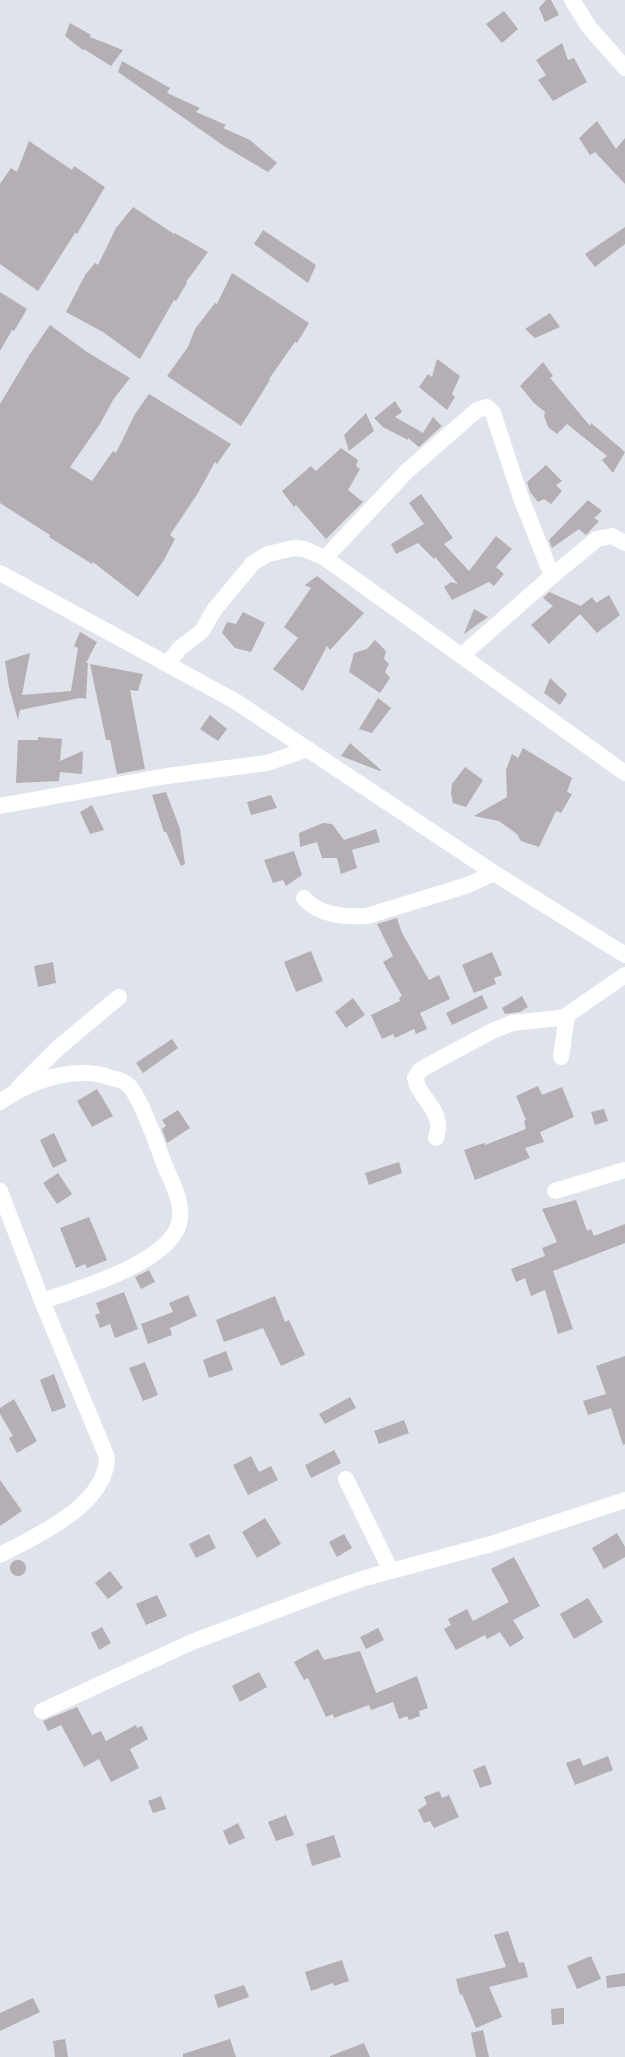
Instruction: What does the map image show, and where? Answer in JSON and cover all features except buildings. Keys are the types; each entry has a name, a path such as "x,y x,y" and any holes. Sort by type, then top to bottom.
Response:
{"street":[{"path":"572,0 589,27 625,68"},
{"path":"325,558 407,471 477,410 487,407 493,413 521,498 552,576"},
{"path":"461,656 597,539 612,537 625,543"},
{"path":"168,663 180,648 202,631 214,610 253,563 268,554 294,548 304,549 325,558 625,773"},
{"path":"0,573 168,663 235,702 494,873 625,955"},
{"path":"0,806 166,776 267,763 308,749"},
{"path":"304,898 315,909 326,913 367,916 468,885 494,873"},
{"path":"436,1138 438,1124 436,1116 417,1088 415,1078 420,1070 492,1031 512,1023 567,1015 625,975"},
{"path":"0,1102 14,1092 58,1048 119,997"},
{"path":"561,1057 567,1015"},
{"path":"14,1092 49,1078 74,1073 98,1073 129,1085 157,1145 175,1190 179,1208 177,1231 145,1259 128,1269 42,1301"},
{"path":"555,1191 625,1170"},
{"path":"0,1191 42,1301 106,1450 107,1467 93,1491 71,1514 0,1555"},
{"path":"346,1479 391,1571"},
{"path":"42,1711 192,1642 330,1590 491,1544 625,1500"}]}
